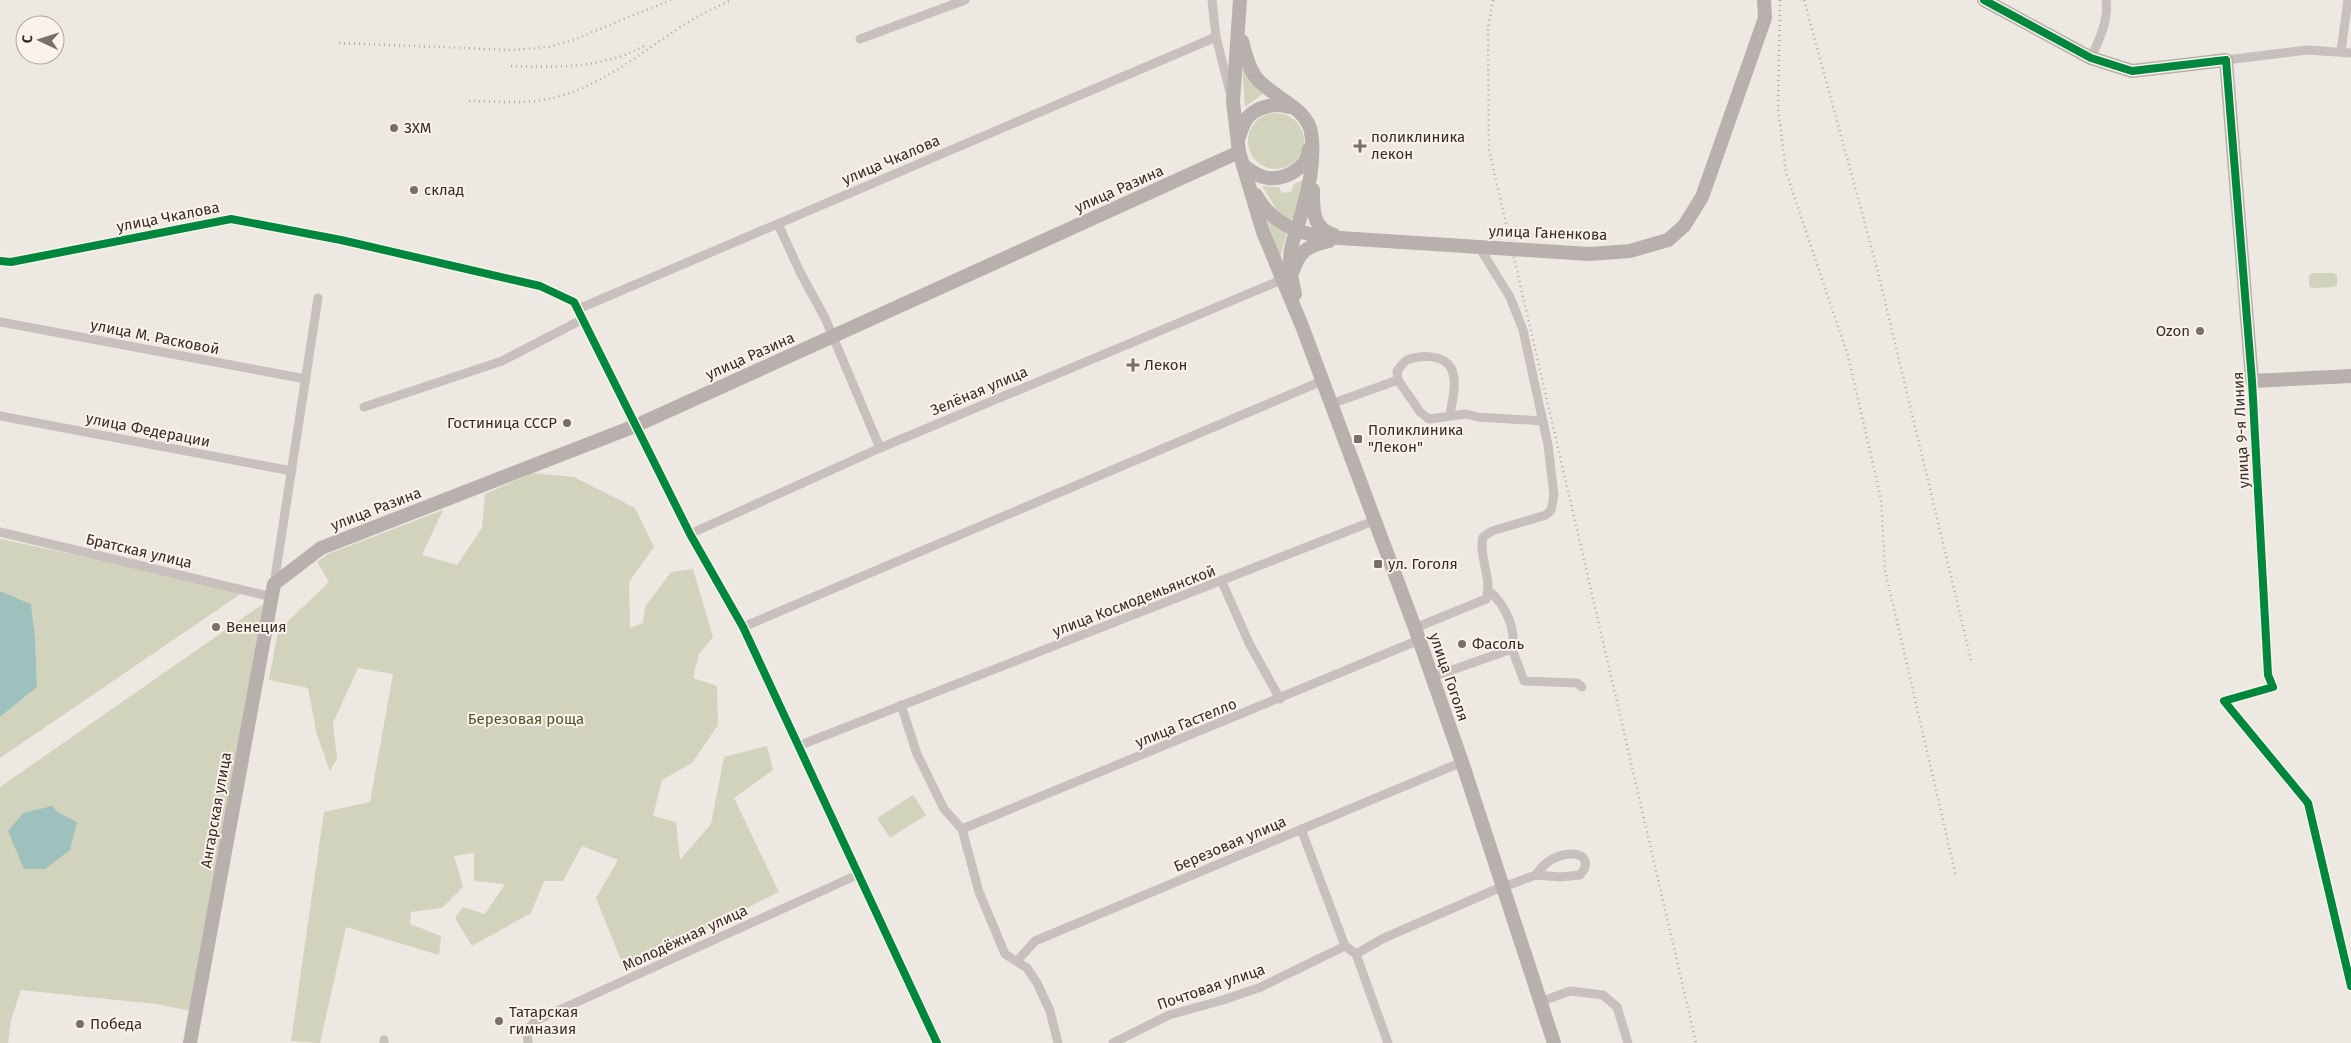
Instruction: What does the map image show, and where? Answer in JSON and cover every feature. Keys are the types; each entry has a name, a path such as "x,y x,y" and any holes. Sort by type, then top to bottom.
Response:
{"street":[{"path":"860,39 965,0"},
{"path":"1212,0 1216,37 1232,102 1240,152 1262,232 1286,279"},
{"path":"1232,102 1240,0"},
{"name":"улица Ганенкова","path":"1248,182 1267,212 1278,222 1309,235 1589,254 1630,251 1668,240 1684,226 1702,197 1765,18 1764,0"},
{"path":"1984,0 2091,58 2132,71 2307,50 2351,53"},
{"path":"2091,58 2104,22 2107,9 2106,0"},
{"path":"2341,51 2348,0"},
{"path":"1239,20 1246,59 1255,76 1270,92 1298,112 1311,131 1314,218 1320,228 1327,233 1342,237"},
{"name":"улица Чкалова","path":"0,260 12,262 231,219 342,240 540,286 574,302 578,309 1216,37"},
{"name":"улица 9-я Линия","path":"2226,60 2252,381 2268,675 2273,687 2224,701 2308,803 2351,986"},
{"path":"1240,152 1248,117 1261,108 1272,105 1286,106 1298,112"},
{"path":"1240,152 1267,178 1279,178 1292,174 1309,153 1311,131"},
{"name":"улица Разина","path":"273,590 321,548 635,426 1240,152"},
{"path":"1286,279 1296,230 1309,182 1313,154"},
{"path":"778,224 832,336 880,448"},
{"path":"1286,279 1300,255 1309,246 1342,237"},
{"path":"1479,247 1510,297 1523,330 1548,444 1554,495 1551,510 1546,515 1492,531 1483,537 1481,545 1489,590 1498,598 1512,628 1514,640 1512,649 1524,681 1577,683 1582,687"},
{"name":"улица Гоголя","path":"1286,279 1322,381 1376,520 1462,762 1554,1043"},
{"name":"Зелёная улица","path":"690,534 880,448 1286,279"},
{"path":"273,590 318,298"},
{"path":"578,309 690,534 743,627 936,1043"},
{"path":"364,408 502,361 583,319"},
{"name":"улица М. Расковой","path":"0,322 306,378"},
{"path":"1450,415 1454,387 1451,368 1439,358 1424,356 1406,360 1397,371 1398,380 1420,412 1429,419 1466,414 1478,418 1543,421"},
{"name":"улица 9-я Линия","path":"2252,381 2351,376"},
{"path":"1331,404 1398,380"},
{"path":"743,627 1322,381"},
{"name":"улица Федерации","path":"0,416 292,471"},
{"name":"улица Космодемьянской","path":"798,746 1222,582 1376,520"},
{"name":"Братская улица","path":"0,532 273,590"},
{"path":"1222,582 1249,643 1280,699"},
{"name":"Ангарская улица","path":"190,1043 273,590"},
{"name":"улица Гастелло","path":"962,829 1280,699 1486,599 1489,590"},
{"path":"1432,677 1512,649"},
{"path":"901,705 921,762 944,809 962,829 979,892 1005,954 1027,968 1038,983 1050,1011 1058,1043"},
{"name":"Березовая улица","path":"1017,961 1035,941 1462,762"},
{"path":"1301,829 1345,946 1356,954 1388,1043"},
{"path":"1356,954 1384,938 1502,887 1536,875 1560,877 1580,875 1586,864 1584,858 1577,854 1556,856 1540,868 1536,875"},
{"name":"Молодёжная улица","path":"528,1043 527,1030 535,1021 857,875"},
{"name":"Почтовая улица","path":"1113,1043 1169,1015 1224,1000 1261,987 1345,946"},
{"path":"1540,1002 1570,991 1603,996 1617,1007 1628,1043"}],"green space":[{"path":"1242,65 1264,93 1245,107"},
{"path":"1271,113 1281,113 1296,121 1302,130 1304,141 1302,152 1296,161 1281,169 1271,169 1260,164 1253,157 1248,146 1248,136 1253,125 1260,118"},
{"path":"1305,179 1294,218 1288,220 1277,210 1262,186 1279,187 1282,193 1291,192 1294,184"},
{"path":"1266,217 1287,233 1280,258"},
{"path":"2312,273 2334,273 2337,276 2337,285 2334,287 2312,288 2309,286 2309,276"},
{"name":"Березовая роща","path":"533,473 574,477 635,508 654,547 629,582 630,628 643,623 645,607 671,572 693,569 713,637 699,654 693,678 717,686 718,725 692,763 662,780 653,816 676,822 680,860 711,824 724,757 767,746 773,770 734,798 779,892 625,970 596,898 618,860 582,846 563,881 544,881 531,913 472,946 455,918 463,907 485,914 505,884 474,881 474,853 454,856 463,887 442,908 411,912 410,924 441,936 439,955 346,927 320,1043 291,1041 324,812 370,802 393,674 358,668 333,723 337,759 330,771 317,735 308,688 269,680 278,631 329,582 317,562 328,554 443,510 422,555 457,565 482,528 485,494"},
{"path":"0,539 245,591 0,758 0,717 37,687 35,637 31,604 0,591"},
{"path":"263,604 191,1011 156,1004 21,990 11,1020 8,1043 0,1043 0,787"},
{"path":"913,795 926,815 890,838 877,818"}],"water":[{"path":"0,591 31,604 35,637 37,687 0,717"},
{"path":"52,806 57,812 77,822 70,850 45,869 24,869 8,831 23,813"}],"railway":[{"path":"339,43 513,50 548,47 573,40 671,0"},
{"path":"469,101 535,101 576,91 610,74 690,21 731,0"},
{"path":"1493,0 1488,29 1489,150 1696,1043"},
{"path":"1780,0 1778,108 1786,172 1848,356 1881,499 1885,570 1956,876"},
{"path":"1804,0 1877,268 1971,660"},
{"path":"511,66 545,67 596,63 613,59 644,46"}],"cycle path":[{"path":"1984,0 2091,58 2132,71 2226,60 2252,381 2268,675 2273,687 2224,701 2308,803 2351,986"},
{"path":"0,261 11,262 231,219 341,240 540,286 574,302 690,534 743,627 937,1043"}],"place":[{"name":"ЗХМ","path":"394,128"},
{"name":"поликлиника лекон","path":"1360,146"},
{"name":"склад","path":"414,190"},
{"name":"Ozon","path":"2200,331"},
{"name":"Лекон","path":"1133,365"},
{"name":"Гостиница СССР","path":"567,423"},
{"name":"Поликлиника \"Лекон\"","path":"1358,439"},
{"name":"ул. Гоголя","path":"1378,564"},
{"name":"Венеция","path":"216,627"},
{"name":"Фасоль","path":"1462,644"},
{"name":"Татарская гимназия","path":"499,1021"},
{"name":"Победа","path":"80,1024"}]}
